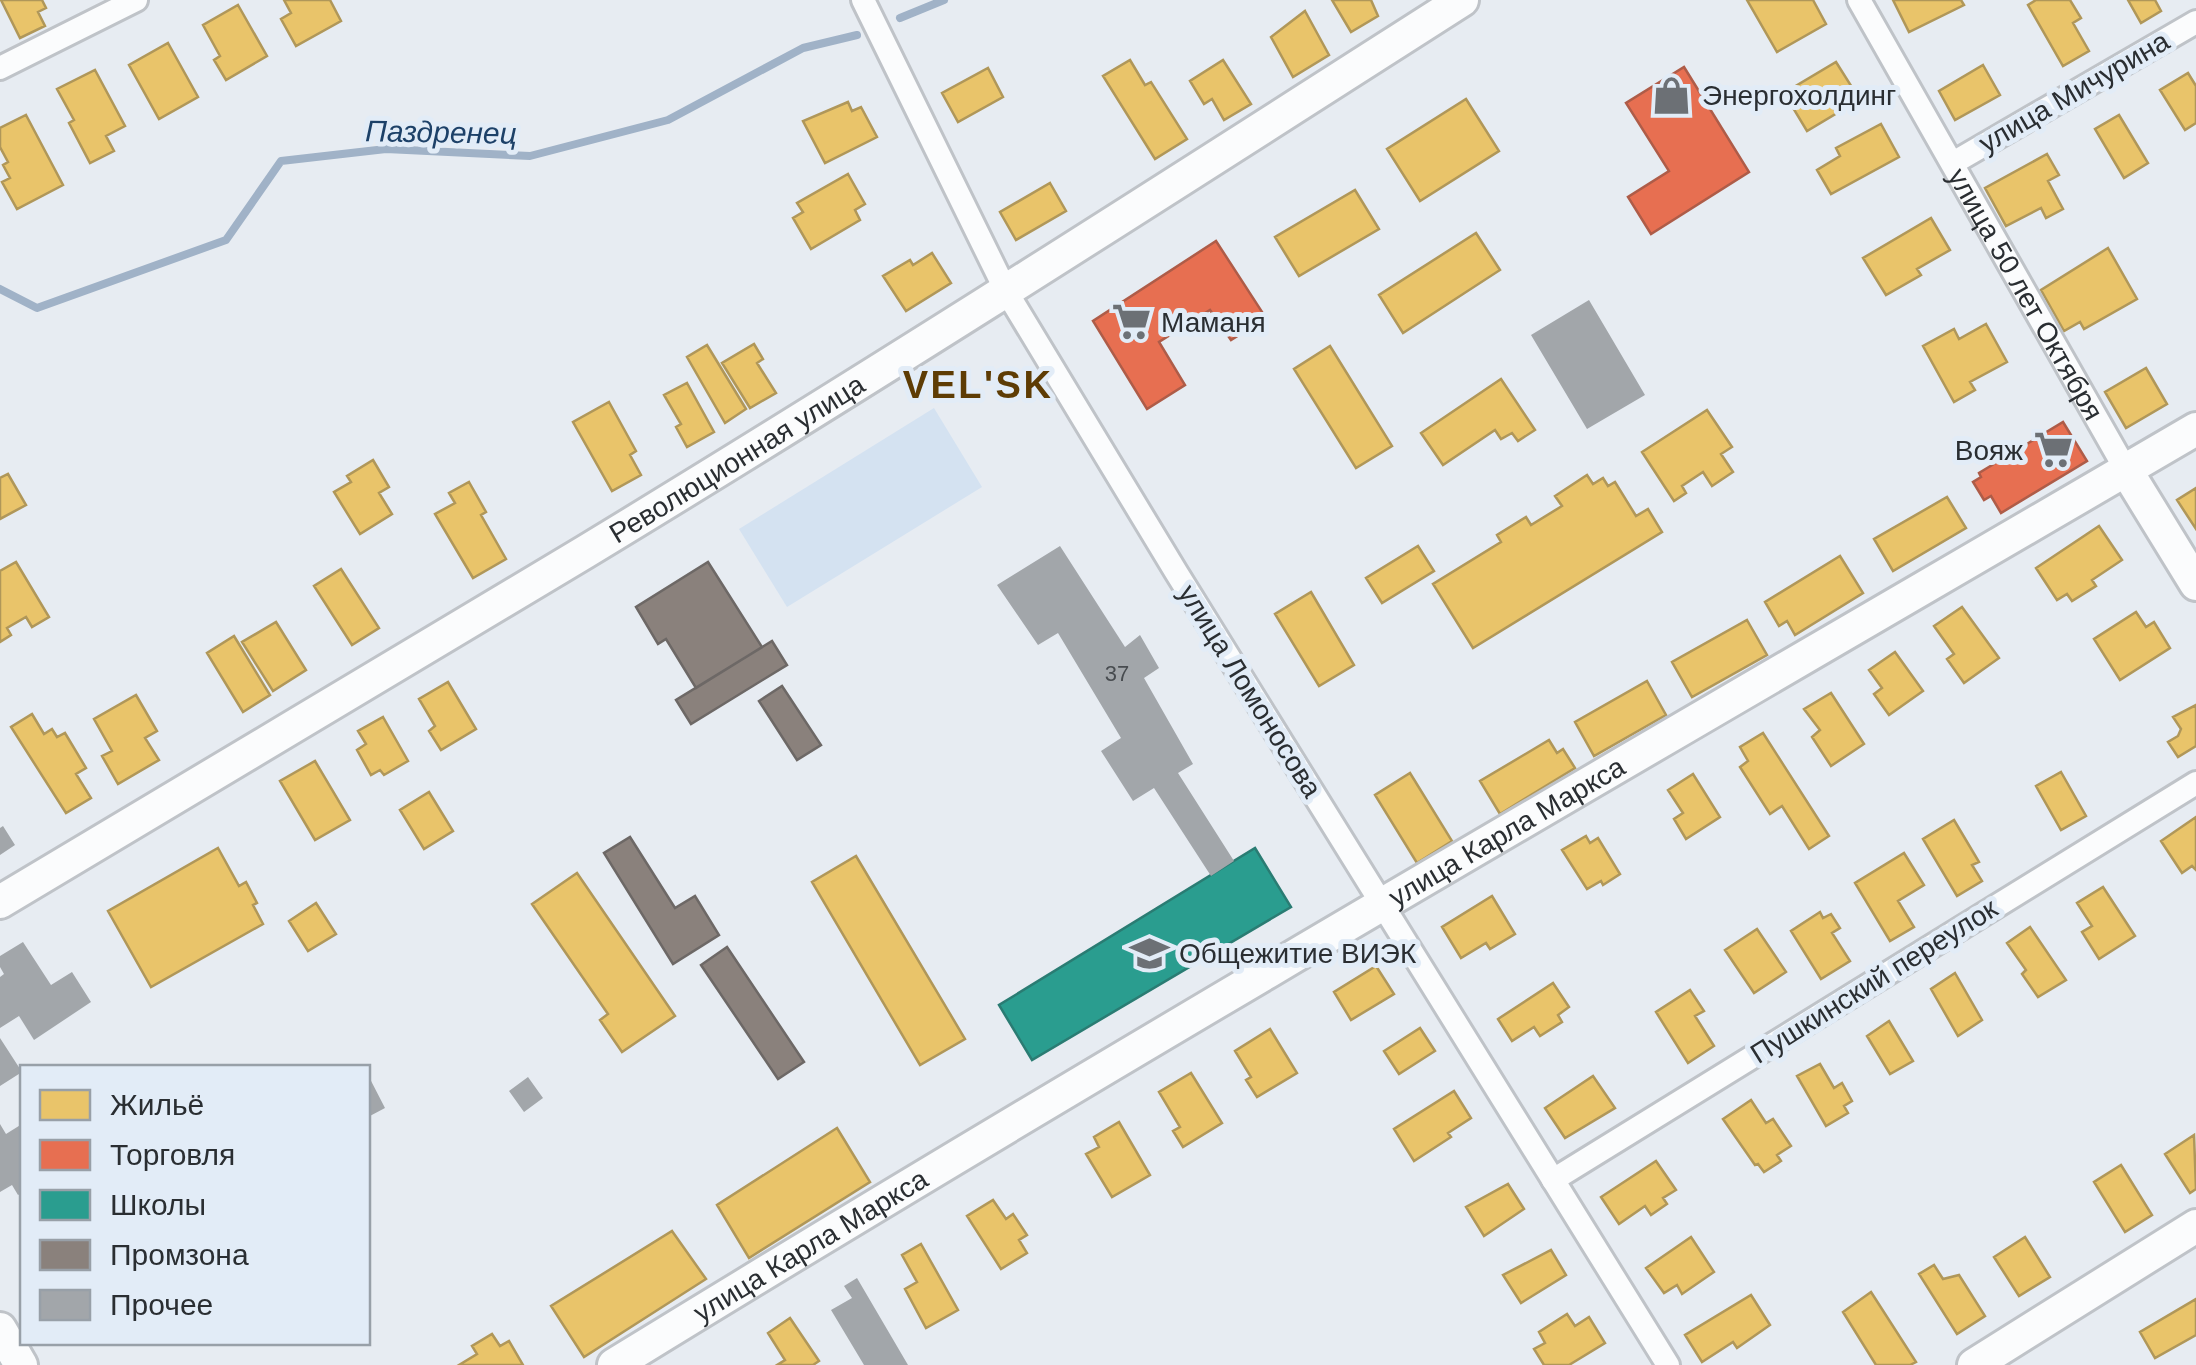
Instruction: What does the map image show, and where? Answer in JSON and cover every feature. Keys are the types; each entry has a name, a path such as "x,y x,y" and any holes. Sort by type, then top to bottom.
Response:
{"main road":[{"name":"Революционная улица","path":"0,902 586,552 1006,291 1462,0"},
{"name":"улица Карла Маркса","path":"614,1365 1382,902 2196,430"},
{"name":"улица 50 лет Октября","path":"2126,470 2196,584"},
{"path":"1974,1365 2196,1226"},
{"path":"0,1329 22,1365"}],"street":[{"path":"0,68 136,0"},
{"name":"улица Ломоносова","path":"863,0 1006,291 1668,1365"},
{"name":"улица 50 лет Октября","path":"1860,0 2126,470"},
{"name":"улица Мичурина","path":"1953,163 2196,22"},
{"name":"Пушкинский переулок","path":"1553,1180 2196,783"}],"shaded area":[{"path":"934,408 982,487 787,607 739,529"}],"building: Жильё":[{"path":"1,0 42,0 46,8 38,12 45,26 20,38"},
{"path":"284,0 330,0 341,21 296,46 281,19 291,13"},
{"path":"1332,0 1371,0 1378,16 1351,32"},
{"path":"1747,0 1813,0 1826,24 1777,52"},
{"path":"1893,0 1961,0 1964,5 1909,32"},
{"path":"2036,0 2070,0 2081,18 2073,23 2089,51 2063,66 2028,5"},
{"path":"2128,0 2155,0 2161,11 2141,23"},
{"path":"238,5 267,56 226,80 214,60 220,56 203,25"},
{"path":"1305,11 1329,55 1293,77 1271,37"},
{"path":"168,43 198,97 159,119 129,65"},
{"path":"1130,60 1145,85 1151,82 1187,139 1155,159 1103,76"},
{"path":"1223,60 1251,104 1224,120 1212,99 1204,104 1190,81"},
{"path":"1836,62 1855,92 1832,106 1837,113 1807,131 1784,93"},
{"path":"1983,65 2000,95 1955,120 1939,91"},
{"path":"988,68 1003,97 958,122 942,93"},
{"path":"95,70 125,126 106,136 114,151 90,163 57,89"},
{"path":"2188,73 2196,86 2196,123 2185,130 2160,90"},
{"path":"1466,99 1499,151 1420,201 1387,149"},
{"path":"848,102 852,111 861,107 877,137 825,163 803,121"},
{"path":"26,115 63,185 17,209 2,182 10,178 3,165 8,162 0,147 0,128"},
{"path":"2119,115 2148,163 2124,178 2095,129"},
{"path":"1881,124 1899,157 1831,194 1817,170 1840,156 1836,148"},
{"path":"2047,154 2059,175 2048,181 2063,209 2046,218 2041,208 2006,226 1985,188"},
{"path":"848,174 865,204 855,210 860,220 811,249 793,218 803,212 797,203"},
{"path":"1050,183 1066,211 1016,240 1000,212"},
{"path":"1355,190 1379,229 1299,276 1275,237"},
{"path":"1931,218 1950,250 1917,269 1921,275 1886,295 1863,258"},
{"path":"1476,233 1500,270 1403,333 1379,295"},
{"path":"2108,248 2137,299 2084,329 2080,322 2064,331 2041,290"},
{"path":"932,253 951,283 906,311 883,276 910,260 913,265"},
{"path":"1986,324 2007,362 1970,382 1975,390 1954,402 1923,346 1954,329 1959,339"},
{"path":"754,344 763,359 757,363 776,393 750,408 722,363"},
{"path":"707,345 746,409 725,423 687,357"},
{"path":"1330,346 1392,446 1356,468 1294,369"},
{"path":"2146,368 2167,404 2126,428 2105,392"},
{"path":"1501,379 1535,430 1518,441 1512,433 1501,439 1495,430 1443,465 1421,433"},
{"path":"687,383 714,432 687,447 676,427 681,424 664,395"},
{"path":"609,402 636,451 630,455 641,475 612,491 573,422"},
{"path":"1707,410 1732,447 1721,454 1733,472 1712,486 1703,472 1682,486 1686,493 1674,501 1642,452"},
{"path":"373,460 389,487 379,493 392,514 360,534 334,492 351,482 347,476"},
{"path":"8,474 26,505 0,519 0,478"},
{"path":"1587,475 1593,484 1603,478 1608,486 1615,482 1636,516 1648,509 1662,532 1473,648 1433,584 1501,542 1497,535 1526,517 1531,525 1562,506 1555,496"},
{"path":"469,482 486,512 481,515 506,559 473,578 435,514 455,503 449,493"},
{"path":"2196,488 2196,529 2177,500"},
{"path":"1947,497 1966,528 1893,571 1874,539"},
{"path":"2099,526 2122,560 2092,580 2096,586 2072,601 2067,594 2057,600 2036,568"},
{"path":"1418,546 1434,571 1382,603 1366,578"},
{"path":"1840,556 1863,593 1795,635 1787,621 1779,626 1765,602"},
{"path":"16,562 49,617 32,627 26,617 7,628 11,635 0,642 0,571"},
{"path":"341,569 379,628 352,645 314,586"},
{"path":"1311,592 1354,665 1319,686 1275,614"},
{"path":"1962,607 1999,658 1964,683 1947,659 1954,654 1934,626"},
{"path":"2136,612 2146,627 2154,622 2170,648 2120,680 2094,639"},
{"path":"1747,620 1767,655 1692,697 1672,662"},
{"path":"276,622 306,670 273,691 242,642"},
{"path":"234,636 270,695 243,712 207,653"},
{"path":"1895,652 1923,691 1889,715 1874,694 1882,688 1869,670"},
{"path":"1647,681 1666,715 1594,756 1575,722"},
{"path":"448,682 476,729 441,750 429,731 435,726 419,699"},
{"path":"1831,693 1864,744 1831,766 1812,737 1820,730 1804,709"},
{"path":"136,695 157,731 145,738 159,760 118,784 102,756 112,751 94,719"},
{"path":"2196,705 2196,746 2178,757 2168,742 2181,729 2173,717"},
{"path":"32,714 44,734 52,729 57,737 65,733 86,768 76,774 91,798 66,813 11,727"},
{"path":"383,717 408,761 384,775 380,770 371,775 357,750 366,744 358,731"},
{"path":"1763,733 1829,836 1809,849 1782,806 1770,814 1740,767 1748,761 1740,747"},
{"path":"1549,740 1557,753 1563,749 1575,768 1500,814 1480,781"},
{"path":"315,761 350,820 315,840 280,781"},
{"path":"2061,772 2086,816 2061,830 2036,786"},
{"path":"1410,773 1452,841 1417,863 1375,795"},
{"path":"1693,774 1720,817 1686,839 1674,819 1683,813 1668,790"},
{"path":"429,792 453,831 424,849 400,810"},
{"path":"2196,817 2196,870 2192,866 2182,873 2161,841"},
{"path":"1954,820 1979,862 1972,865 1982,881 1957,896 1923,839"},
{"path":"1586,836 1590,843 1598,838 1620,874 1587,889 1562,850"},
{"path":"218,848 239,886 246,882 263,924 151,987 108,911"},
{"path":"1904,853 1924,885 1898,901 1914,927 1890,941 1855,883"},
{"path":"856,856 965,1039 920,1065 812,882"},
{"path":"577,873 675,1016 622,1052 600,1020 608,1014 532,904"},
{"path":"2103,887 2135,936 2099,959 2082,932 2092,926 2077,903"},
{"path":"1492,896 1515,934 1490,949 1486,943 1461,958 1442,927"},
{"path":"316,903 336,934 308,951 289,921"},
{"path":"1820,912 1823,918 1831,914 1840,928 1832,933 1850,961 1821,979 1791,931"},
{"path":"2030,927 2066,980 2038,997 2022,974 2026,970 2007,943"},
{"path":"1757,929 1786,972 1754,993 1725,950"},
{"path":"1376,966 1394,994 1351,1020 1334,992"},
{"path":"1955,973 1982,1020 1958,1036 1931,989"},
{"path":"1553,983 1569,1007 1558,1015 1562,1022 1540,1036 1534,1027 1512,1041 1498,1019"},
{"path":"1690,990 1704,1011 1695,1016 1714,1046 1688,1063 1656,1012"},
{"path":"1889,1021 1913,1061 1890,1074 1867,1036"},
{"path":"1420,1028 1435,1051 1399,1074 1384,1051"},
{"path":"1270,1029 1297,1073 1257,1097 1246,1080 1251,1077 1235,1051"},
{"path":"1820,1064 1834,1088 1842,1083 1852,1101 1844,1106 1848,1113 1826,1126 1797,1076"},
{"path":"1191,1073 1222,1123 1183,1147 1173,1131 1180,1127 1159,1092"},
{"path":"1593,1076 1615,1108 1565,1138 1545,1108"},
{"path":"1454,1091 1471,1118 1448,1133 1451,1137 1414,1161 1394,1129"},
{"path":"1751,1100 1766,1123 1773,1119 1791,1146 1777,1155 1781,1161 1764,1172 1723,1119"},
{"path":"1119,1122 1150,1175 1112,1197 1086,1154 1099,1147 1094,1137"},
{"path":"837,1128 870,1182 749,1258 717,1205"},
{"path":"2194,1135 2196,1189 2190,1193 2165,1154"},
{"path":"1656,1161 1676,1190 1663,1198 1667,1204 1651,1215 1645,1206 1619,1224 1601,1197"},
{"path":"2121,1165 2152,1215 2125,1232 2094,1182"},
{"path":"1508,1184 1524,1209 1484,1236 1466,1207"},
{"path":"993,1200 1006,1219 1013,1214 1027,1235 1019,1240 1027,1253 1001,1269 967,1216"},
{"path":"672,1231 706,1279 584,1357 551,1306"},
{"path":"1691,1237 1714,1272 1682,1294 1677,1285 1664,1293 1646,1268"},
{"path":"2025,1237 2050,1277 2019,1296 1994,1257"},
{"path":"921,1244 958,1310 926,1328 905,1289 917,1282 902,1255"},
{"path":"1551,1250 1566,1275 1521,1303 1503,1275"},
{"path":"1934,1265 1943,1279 1959,1275 1985,1316 1957,1334 1919,1274"},
{"path":"1871,1292 1916,1362 1876,1365 1843,1312"},
{"path":"1751,1295 1770,1325 1737,1348 1733,1342 1702,1362 1685,1335"},
{"path":"2196,1299 2196,1335 2155,1358 2140,1332"},
{"path":"1567,1314 1575,1326 1589,1317 1605,1343 1569,1365 1544,1365 1534,1349 1545,1343 1539,1332"},
{"path":"790,1318 819,1361 813,1365 777,1365 785,1360 768,1333"},
{"path":"492,1334 500,1346 509,1341 523,1365 459,1365 477,1354 472,1346"}],"building: Торговля":[{"path":"1684,67 1749,172 1651,234 1628,197 1669,171 1626,103"},
{"path":"1216,241 1266,318 1231,340 1210,310 1159,342 1185,385 1147,409 1093,321"},
{"path":"2063,422 2087,461 2001,513 1991,496 1984,500 1973,482 1981,477 1979,473"}],"building: Школы":[{"path":"1255,848 1291,907 1032,1060 999,1005"}],"building: Промзона":[{"path":"708,562 762,647 696,688 666,639 658,644 636,607"},
{"path":"772,641 787,665 691,724 676,700"},
{"path":"782,686 821,745 797,760 759,701"},
{"path":"630,837 675,908 695,896 719,935 673,964 604,853"},
{"path":"727,947 804,1062 778,1079 701,965"}],"building: Прочее":[{"path":"1589,300 1645,395 1587,429 1531,335"},
{"path":"1060,546 1125,647 1140,635 1159,668 1144,678 1193,764 1178,773 1234,861 1211,876 1154,788 1133,801 1101,751 1121,738 1058,633 1038,645 997,585"},
{"path":"3,826 15,845 0,855 0,828"},
{"path":"23,942 51,985 72,972 91,1002 34,1040 19,1016 0,1028 0,977 4,974 0,956"},
{"path":"0,1038 20,1073 0,1086"},
{"path":"528,1077 543,1098 524,1112 509,1091"},
{"path":"370,1079 385,1108 370,1116"},
{"path":"0,1124 6,1134 20,1125 20,1194 12,1185 0,1192"},
{"path":"857,1278 908,1365 864,1365 831,1310 852,1298 844,1286"}],"waterway":[{"name":"Паздренец","path":"900,18 944,0"},
{"name":"Паздренец","path":"0,289 37,308 226,240 281,161 386,149 530,156 668,120 803,48 857,35"}],"place":[{"name":"Энергохолдинг","path":"1672,95"},
{"name":"Маманя","path":"1131,322"},
{"name":"Вояж","path":"2053,450"},
{"name":"Общежитие ВИЭК","path":"1149,953"}],"district":[{"name":"VEL'SK","path":"978,385"}]}
